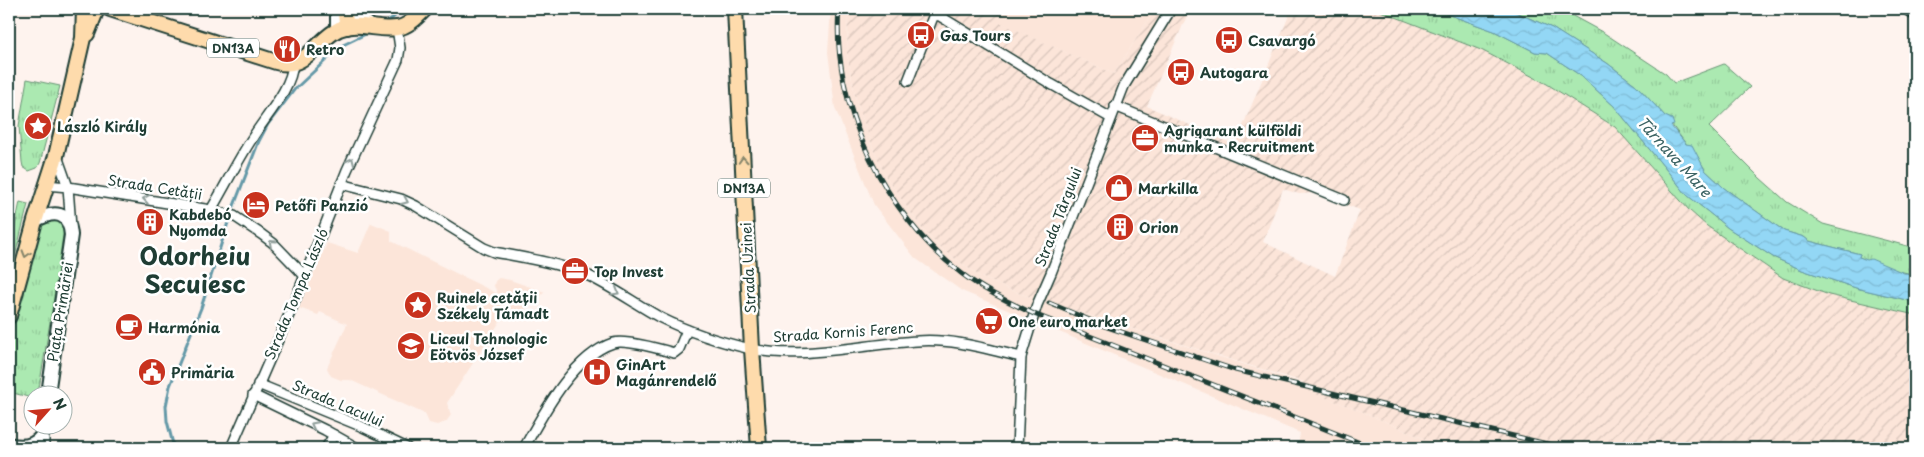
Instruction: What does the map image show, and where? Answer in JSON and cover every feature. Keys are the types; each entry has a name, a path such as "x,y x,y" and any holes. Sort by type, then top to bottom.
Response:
{"main road":[{"path":"9,316 13,286 56,156 84,38 84,9"},
{"path":"84,38 97,9"},
{"name":"DN13A","path":"110,9 276,62 293,63"},
{"name":"DN13A","path":"137,9 159,24"},
{"path":"337,9 342,29"},
{"path":"342,29 344,9"},
{"path":"349,9 382,27"},
{"path":"293,63 308,56 342,29 382,27 415,19 426,9"},
{"name":"Strada Uzinei","path":"735,9 752,349 759,448"},
{"path":"1909,9 1915,13"},
{"path":"36,221 48,214 57,214 64,218 71,230"},
{"name":"Piața Primăriei","path":"50,384 71,241 71,230"},
{"path":"9,444 24,446 33,444 41,434"}],"street":[{"name":"Strada Târgului","path":"1017,448 1021,357 1037,305 1052,273 1124,86 1171,9"},
{"path":"908,81 933,17 938,15 1050,84 1112,118"},
{"name":"Strada Tompa László","path":"231,448 305,276 341,184 398,60 400,48 382,27"},
{"path":"211,210 253,137 285,88 292,72 293,63"},
{"path":"1115,106 1344,200"},
{"path":"56,156 68,187"},
{"name":"Strada Kornis Ferenc","path":"341,184 401,198 468,239 494,252 567,267 687,330 752,349 813,351 918,340 939,340 1021,357"},
{"name":"Strada Cetății","path":"46,185 211,210 230,215 272,243 305,276"},
{"name":"Piața Primăriei","path":"68,187 71,230"},
{"path":"524,448 539,420 568,378 579,365 594,354 614,343 646,345 674,352 679,349 687,330"},
{"name":"Strada Lacului","path":"258,384 324,410 407,448"},
{"path":"253,395 334,435 346,446 357,448"},
{"path":"44,434 44,448"},
{"path":"326,448 334,435"}],"shaded area":[{"path":"831,9 848,9 847,54 856,100 874,151 886,177 923,230 943,250 981,277 1018,293 1303,383 1303,389 1361,411 1445,448 1298,447 1300,433 962,291 915,258 874,205 835,108 828,52"},
{"path":"848,9 1004,9 999,22 1114,74 1155,9 1190,9 1147,106 1235,145 1290,13 1281,9 1375,9 1481,50 1547,84 1615,127 1689,210 1707,226 1783,278 1829,295 1915,315 1915,448 1445,448 1361,411 1302,389 1303,382 1018,293 981,277 943,250 923,230 886,177 874,151 856,100 847,54","holes":["1283,189 1299,194 1315,193 1360,210 1335,276 1263,242"]},
{"path":"1004,9 1155,9 1114,74 998,22"},
{"name":"Liceul Tehnologic Eötvös József","path":"371,223 391,231 391,241 498,294 494,286 495,281 499,278 545,292 518,315 506,310 447,403 451,415 446,422 437,425 429,423 425,414 350,380 341,380 331,376 327,368 347,324 320,312 318,315 299,308 327,243 358,253"}],"green space":[{"path":"1375,9 1429,9 1494,31 1535,52 1547,53 1581,76 1614,106 1687,195 1728,228 1773,257 1802,270 1856,288 1915,302 1915,315 1829,295 1783,278 1707,226 1689,210 1615,127 1547,84 1481,50"},
{"path":"1508,9 1560,9 1604,33 1666,74 1674,83 1724,64 1750,87 1709,127 1787,202 1823,224 1915,248 1915,274 1887,268 1859,257 1860,254 1809,241 1804,237 1784,231 1724,188 1705,170 1692,146 1686,144 1665,116 1636,85 1607,63 1552,28"},
{"path":"27,79 60,86 40,163 37,168 29,171 23,167 19,126"},
{"path":"20,202 28,204 15,256 9,254"},
{"path":"60,219 64,228 40,384 22,384 22,395 9,392 9,342 43,222"}],"water":[{"name":"Târnava Mare","path":"1429,9 1508,9 1552,28 1607,63 1636,85 1665,116 1672,119 1674,125 1671,126 1686,144 1692,145 1705,170 1724,188 1784,231 1804,237 1809,241 1860,254 1859,257 1867,260 1871,259 1904,273 1915,274 1915,302 1856,288 1802,270 1773,257 1728,228 1687,195 1614,106 1581,76 1547,53 1535,52 1494,31"}],"waterway":[{"path":"385,23 405,9"},
{"path":"174,448 167,421 166,406 170,386 201,308 230,216 259,141 268,124 294,90 341,46 372,31"}],"railway":[{"path":"839,9 839,46 844,83 854,119 869,155 887,189 909,221 934,249 961,273 987,290 1034,314 1373,448"},
{"path":"1049,303 1104,326 1235,370 1564,448"}],"place":[{"name":"Gas Tours","path":"921,35"},
{"name":"Csavargó","path":"1229,40"},
{"name":"Retro","path":"287,49"},
{"name":"Autogara","path":"1181,72"},
{"name":"László Király","path":"38,126"},
{"name":"Agrigarant külföldi munka - Recruitment","path":"1145,138"},
{"name":"Markilla","path":"1119,188"},
{"name":"Petőfi Panzió","path":"256,205"},
{"name":"Kabdebó Nyomda","path":"150,222"},
{"name":"Orion","path":"1120,227"},
{"name":"Top Invest","path":"575,271"},
{"name":"Ruinele cetății Székely Támadt","path":"418,305"},
{"name":"One euro market","path":"989,321"},
{"name":"Harmónia","path":"129,327"},
{"name":"Liceul Tehnologic Eötvös József","path":"411,346"},
{"name":"Primăria","path":"152,372"},
{"name":"GinArt Magánrendelő","path":"597,372"}],"district":[{"name":"Odorheiu Secuiesc","path":"195,269"}]}
